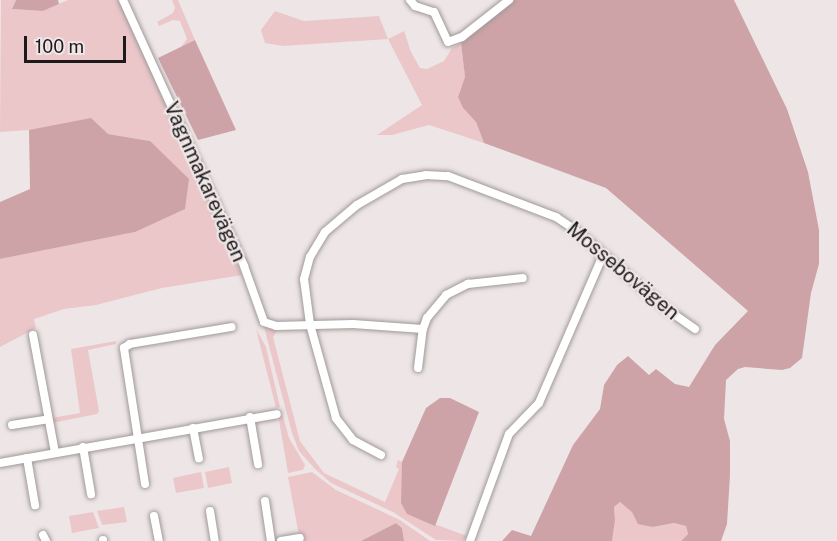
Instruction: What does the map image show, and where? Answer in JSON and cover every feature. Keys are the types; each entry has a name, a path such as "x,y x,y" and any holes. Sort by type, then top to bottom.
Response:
{"street":[{"name":"Vagnmakarevägen","path":"123,0 244,266 261,319 276,326 310,324 423,329"},
{"path":"410,0 416,6 434,12 448,42 462,37 499,3 509,0"},
{"name":"Mossebovägen","path":"381,454 353,440 336,418 310,324 304,279 316,243 325,232 357,205 389,185 414,176 448,176 556,217 574,229 668,310 695,329"},
{"path":"470,541 488,485 509,434 540,403 603,255"},
{"path":"418,368 423,329 437,304 461,286 523,279"},
{"path":"145,484 124,348 130,344 232,327"},
{"path":"33,336 55,452"},
{"path":"0,463 277,414"},
{"path":"250,417 258,464"},
{"path":"12,425 48,419"},
{"path":"193,428 199,458"},
{"path":"83,447 91,494"},
{"path":"27,458 35,505"},
{"path":"265,501 271,541"},
{"path":"210,511 216,541"},
{"path":"154,516 159,541"},
{"path":"281,541 300,538"}],"shaded area":[{"path":"1,0 16,0 12,9 43,11 68,0 119,0 242,275 162,288 96,305 64,309 34,319 36,328 0,347 0,259 135,232 150,141 108,134 29,130 0,132"},
{"path":"16,0 58,0 59,4 43,11 12,9"},
{"path":"172,0 178,0 195,40 181,47 187,39 180,21 173,20 159,26 157,22 173,13 175,8"},
{"path":"514,0 734,0 787,109 808,172 819,230 819,264 811,293 802,358 790,368 782,370 745,367 738,369 726,380 724,419 730,441 730,475 727,524 721,541 681,541 688,534 686,526 674,523 653,527 638,524 632,512 620,502 614,507 612,541 502,541 512,530 531,536 573,445 600,409 604,385 617,365 628,356 649,375 656,369 675,384 689,387 715,345 748,311 606,188 484,143 476,122 463,108 458,97 465,77 461,43"},
{"path":"275,11 304,21 379,16 388,39 283,46 265,43 261,30"},
{"path":"404,31 411,52 420,68 427,69 444,61 452,48 461,43 465,77 458,97 463,108 476,122 484,143 429,125 392,135 377,135 422,105 388,39"},
{"path":"195,40 236,130 198,140 158,58"},
{"path":"91,118 108,134 150,141 189,179 185,209 135,232 0,259 0,202 30,189 29,130"},
{"path":"264,327 278,329 273,337 300,441 324,473 385,502 399,469 396,467 398,460 402,462 407,514 467,536 463,541 436,540 393,512 331,483 315,469 299,451 292,433"},
{"path":"256,329 266,347 280,407 276,408"},
{"path":"116,341 116,344 88,350 99,411 97,414 52,423 52,418 80,413 71,349"},
{"path":"440,398 450,398 479,412 435,526 407,514 401,503 402,462 426,408"},
{"path":"278,414 283,416 289,438 305,465 303,470 288,473"},
{"path":"229,467 232,483 208,488 205,472"},
{"path":"201,472 204,488 176,493 173,478"},
{"path":"312,472 336,490 400,520 430,541 404,541 402,528 396,523 361,541 300,541 288,477"},
{"path":"620,502 653,527 674,523 686,526 688,534 681,541 612,541 614,507"},
{"path":"124,507 127,522 102,525 97,511"},
{"path":"93,512 99,528 72,533 69,516"},
{"path":"396,523 402,528 404,541 361,541"}]}
